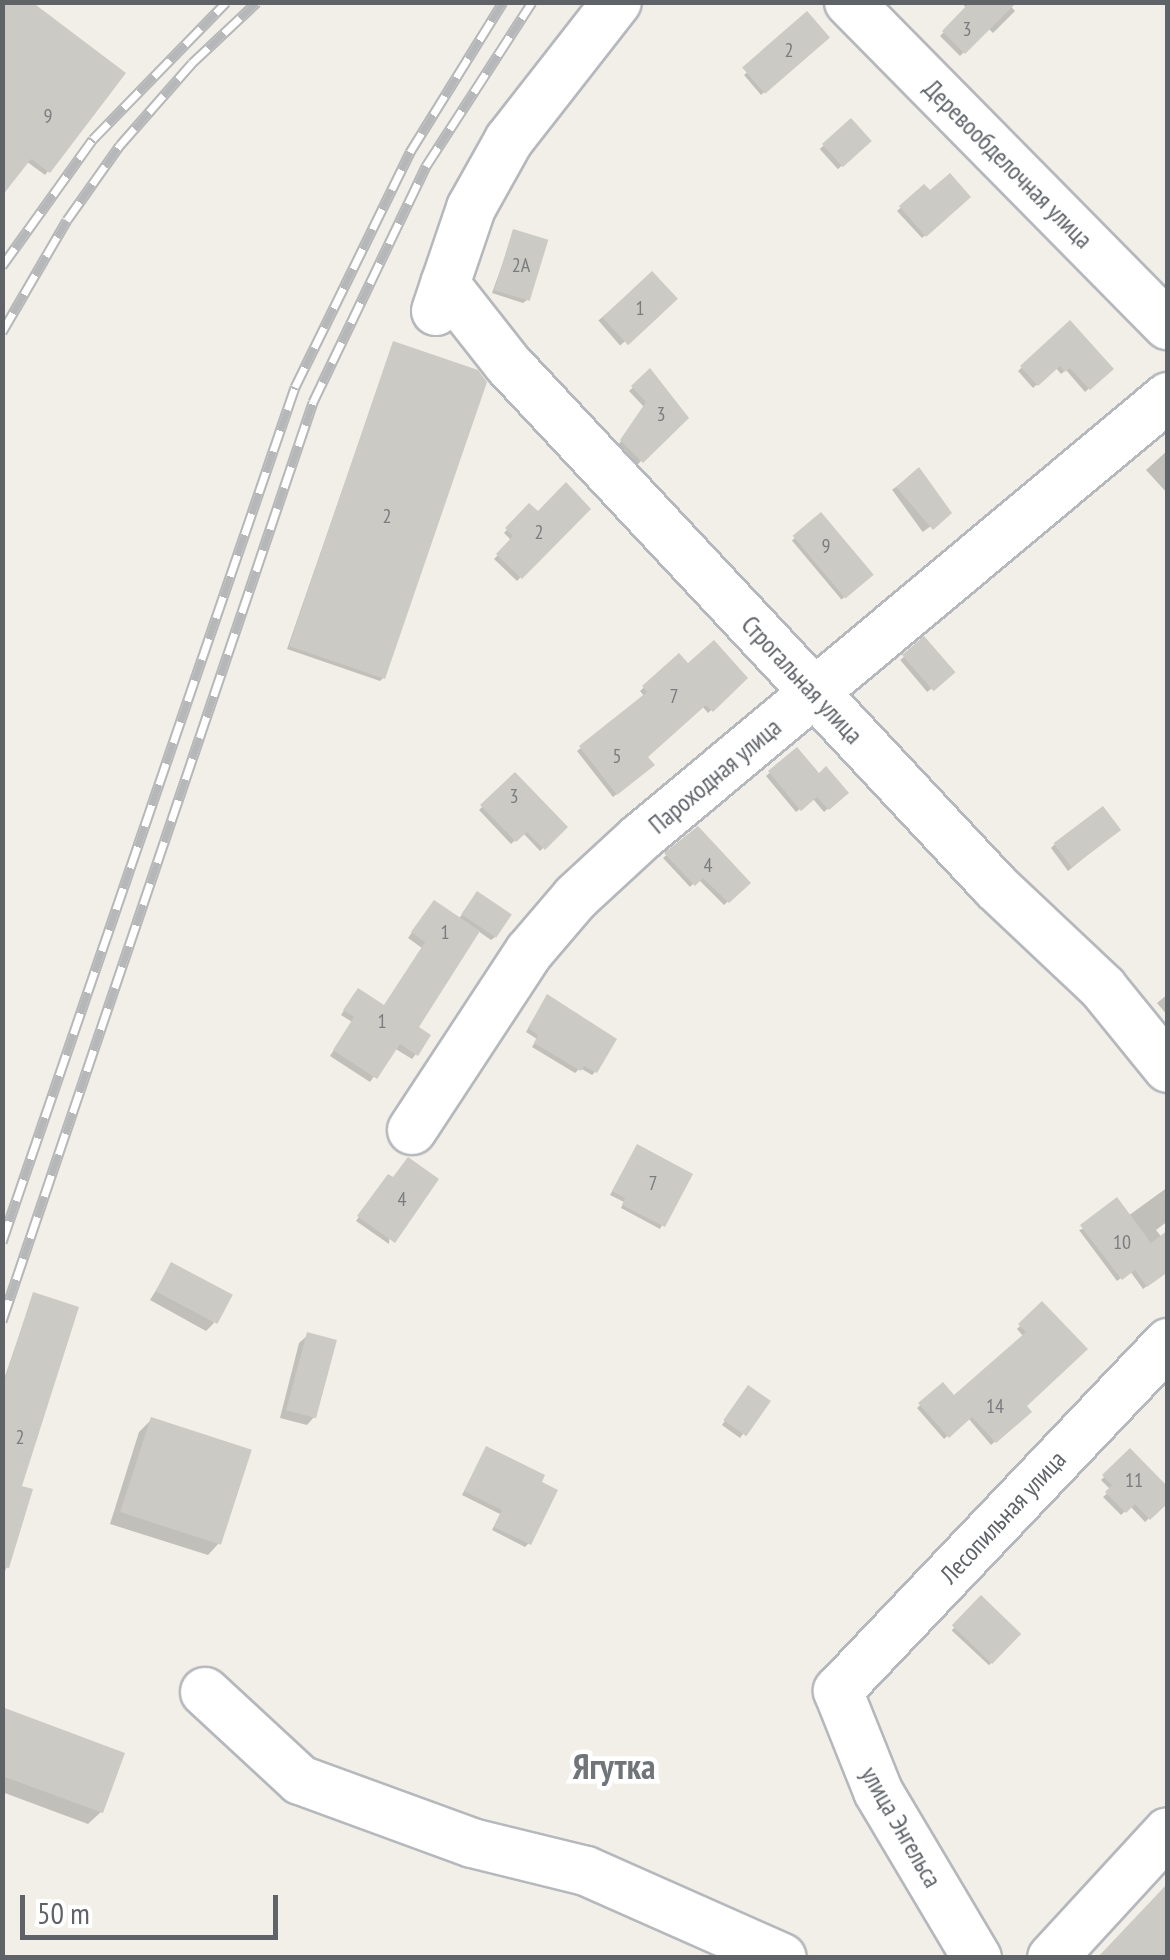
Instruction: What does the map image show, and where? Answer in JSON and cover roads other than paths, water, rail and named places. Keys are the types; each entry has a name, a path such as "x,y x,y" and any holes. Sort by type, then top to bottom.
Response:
{"street":[{"name":"Строгальная улица","path":"617,2 509,140 472,208 440,298 508,364 996,886 1103,988 1168,1068"},
{"name":"Деревообделочная улица","path":"849,2 1168,326"},
{"name":"Пароходная улица","path":"412,1130 529,952 576,898 1168,397"},
{"name":"Лесопильная улица","path":"838,1690 1168,1343"},
{"name":"улица Энгельса","path":"838,1690 878,1791 977,1958"},
{"path":"205,1692 300,1780 472,1842 586,1871 782,1958"},
{"path":"1052,1958 1168,1832"}],"railway":[{"path":"2,266 93,139 226,2"},
{"path":"2,332 67,220 120,145 192,63 257,2"},
{"path":"2,1242 295,387 410,152 503,2"},
{"path":"2,1321 313,402 426,166 532,2"}],"district":[{"name":"Ягутка","path":"614,1766"}]}
